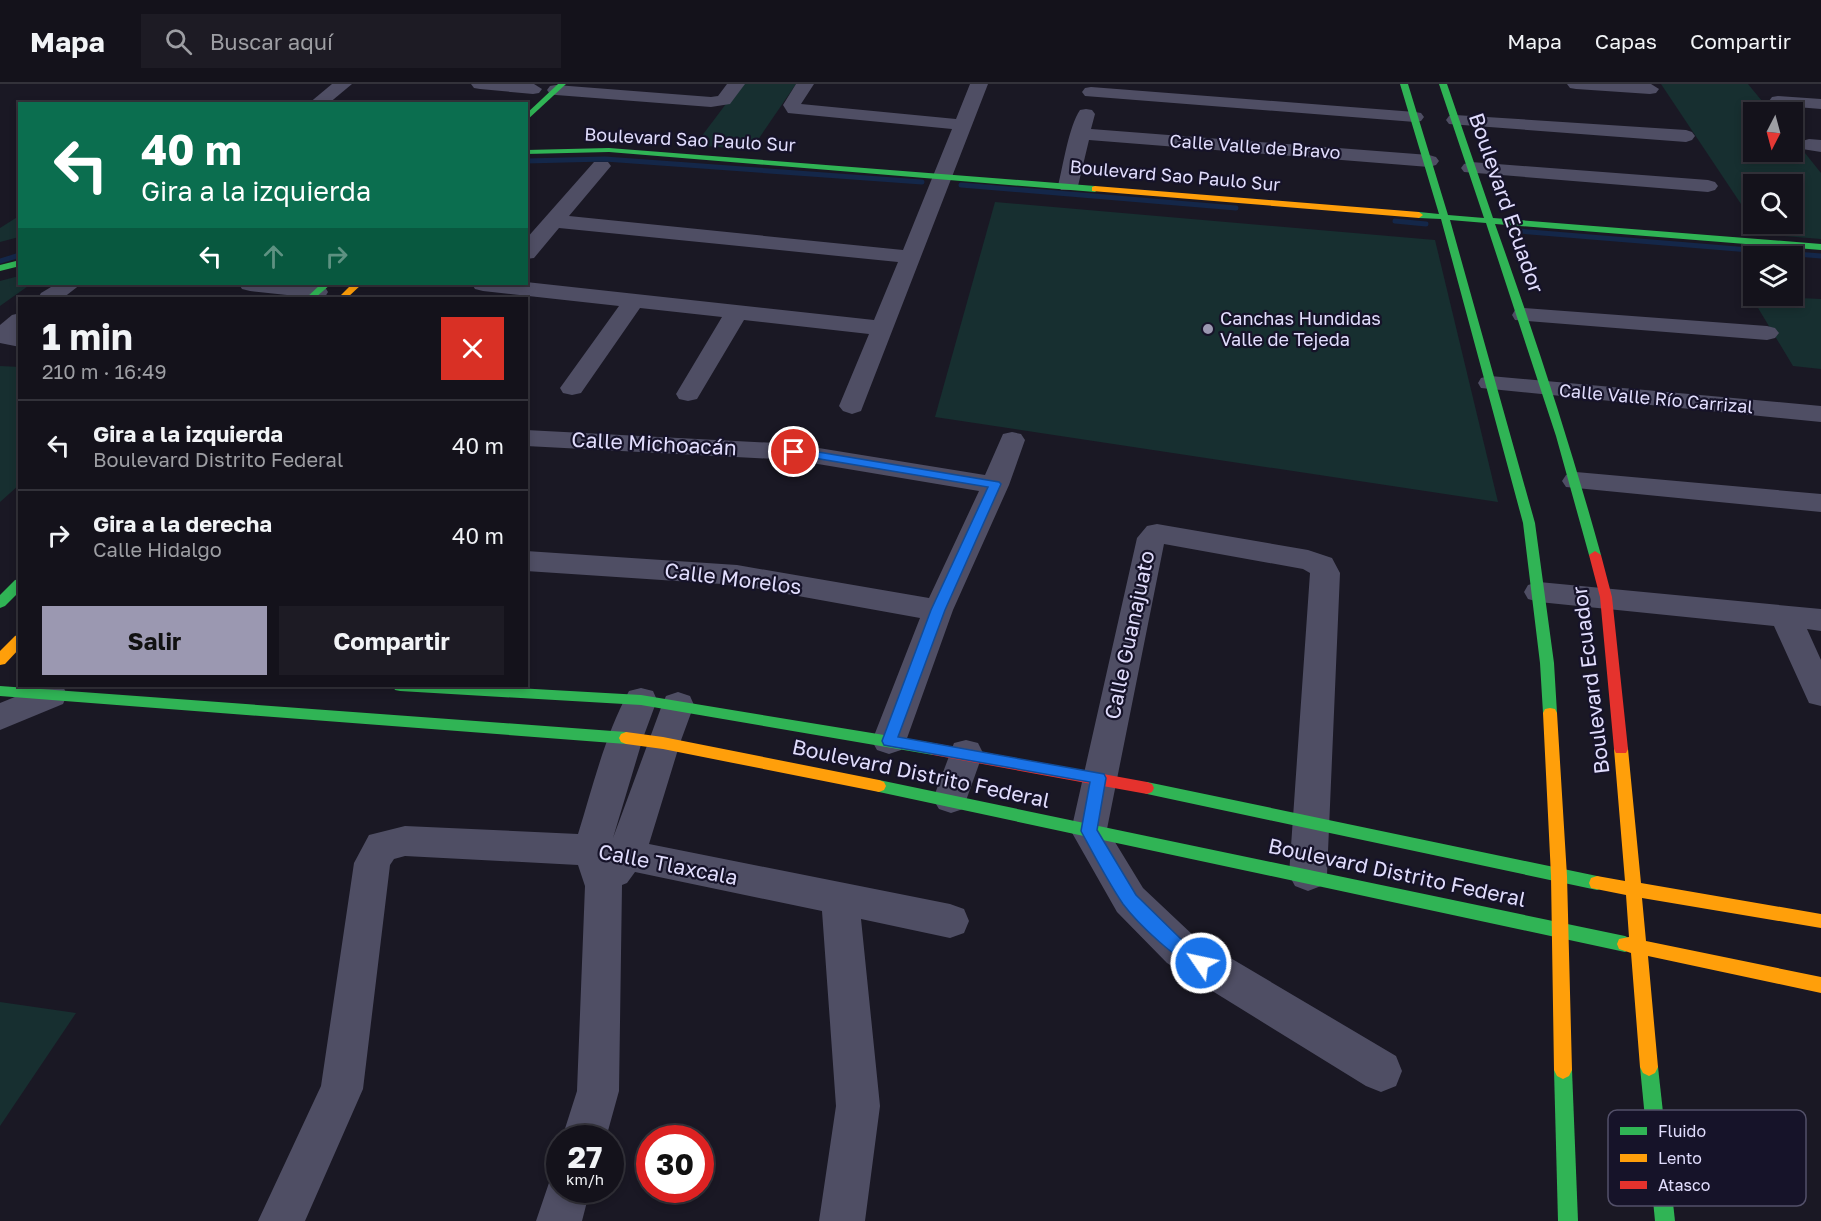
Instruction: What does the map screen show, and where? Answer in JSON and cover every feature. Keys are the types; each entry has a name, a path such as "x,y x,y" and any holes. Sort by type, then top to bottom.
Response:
{"street":[{"path":"319,102 343,84"},
{"path":"480,84 536,86"},
{"path":"528,117 559,87 711,102 724,100 736,84"},
{"path":"805,84 792,105 794,109 962,125"},
{"path":"852,406 936,188 979,84"},
{"name":"Boulevard Ecuador","path":"1404,84 1445,216 1529,523 1539,592 1547,663 1559,876 1568,1221"},
{"name":"Boulevard Ecuador","path":"1443,84 1523,315 1576,481 1606,597 1635,888 1637,947 1654,1110"},
{"path":"1576,84 1650,89"},
{"path":"519,102 536,86"},
{"path":"1068,186 1092,88 1415,117"},
{"path":"1778,101 1821,104"},
{"path":"1455,120 1686,136"},
{"name":"Calle Valle de Bravo","path":"1080,134 1429,160"},
{"name":"Boulevard Sao Paulo Sur","path":"528,152 609,150 936,188 1068,186 1821,247"},
{"path":"528,251 607,166"},
{"name":"Boulevard Sao Paulo Sur","path":"580,167 607,166"},
{"path":"1472,168 1707,186"},
{"path":"554,221 909,257"},
{"path":"0,268 18,263"},
{"path":"50,297 68,285"},
{"path":"260,285 318,291"},
{"path":"343,297 356,285"},
{"path":"492,288 634,300 882,328"},
{"path":"572,388 634,300"},
{"path":"688,393 737,312"},
{"path":"1523,315 1767,333"},
{"path":"10,338 18,324"},
{"name":"Calle Valle Río Carrizal","path":"1490,383 1821,414"},
{"name":"Calle Michoacán","path":"528,438 794,452 995,484"},
{"path":"889,741 938,610 1012,441"},
{"path":"1576,481 1821,503"},
{"name":"Calle Guanajuato","path":"1089,831 1151,538 1157,533 1171,534 1308,560 1322,565 1325,573 1308,875"},
{"name":"Calle Morelos","path":"528,561 737,574 938,610"},
{"path":"1539,592 1606,597 1821,621"},
{"path":"1785,616 1821,694"},
{"path":"6,656 18,641"},
{"name":"Boulevard Distrito Federal","path":"417,687 641,700 966,753 1099,778 1559,876 1821,921"},
{"name":"Boulevard Distrito Federal","path":"0,691 626,738 663,743 951,799 1089,831 1308,875 1821,985"},
{"path":"0,717 51,695"},
{"path":"588,1125 598,1091 607,864 626,738 641,700"},
{"path":"607,864 678,705"},
{"path":"951,799 966,753"},
{"path":"1089,831 1130,900 1181,950 1381,1071"},
{"name":"Calle Tlaxcala","path":"281,1221 342,1089 372,863 382,846 405,842 607,864 840,899 950,921"},
{"path":"840,899 858,1106 842,1221"},
{"path":"559,1221 564,1203"},
{"name":"Boulevard Ecuador","path":"1663,1206 1665,1221"}],"green space":[{"path":"741,84 796,84 751,150 695,145"},
{"path":"1661,84 1748,84 1763,102 1743,102 1743,162 1803,162 1803,150 1821,173 1821,239 1761,234 1803,234 1803,174 1743,174 1743,207"},
{"name":"Canchas Hundidas Valle de Tejeda","path":"995,202 1435,240 1498,502 935,417"},
{"path":"18,217 18,237 0,242 0,228"},
{"path":"18,276 18,285 30,285 0,306 0,281"},
{"path":"1803,298 1821,299 1821,369 1793,366 1757,306 1803,306"},
{"path":"0,366 18,367 18,486 0,502"},
{"path":"0,1002 76,1013 0,1126"}],"waterway":[{"path":"528,161 605,159 922,182"},
{"path":"961,185 1236,208"},
{"path":"1395,221 1426,224"},
{"path":"1519,231 1821,256"},
{"path":"0,261 18,256"}],"traffic: fast":[{"path":"528,117 562,84"},
{"path":"1404,84 1429,161 1529,523 1547,663 1550,713"},
{"path":"1443,84 1543,377 1595,555"},
{"path":"528,152 609,150 1095,189"},
{"path":"1419,215 1821,247"},
{"path":"0,268 18,264"},
{"path":"311,297 325,285"},
{"path":"0,603 18,585"},
{"path":"417,687 641,700 933,749"},
{"path":"0,691 626,738"},
{"path":"879,786 1625,944"},
{"path":"1147,788 1597,883"},
{"path":"1649,1067 1653,1110"},
{"path":"1563,1070 1568,1221"},
{"path":"1663,1206 1665,1221"}],"traffic: slow":[{"path":"1095,189 1419,215"},
{"path":"343,297 356,285"},
{"path":"0,660 18,641"},
{"path":"1550,713 1559,876 1563,1070"},
{"path":"626,738 663,743 879,786"},
{"path":"1621,749 1649,1067"},
{"path":"1597,883 1821,921"},
{"path":"1625,944 1821,985"}],"traffic: jam":[{"path":"1595,555 1606,597 1621,749"},
{"path":"933,749 1147,788"}],"place":[{"name":"Canchas Hundidas Valle de Tejeda","path":"1208,329"}],"route":[{"path":"794,452 995,484 938,610 889,741 1099,778 1089,831 1130,900 1181,950 1201,963"}]}
